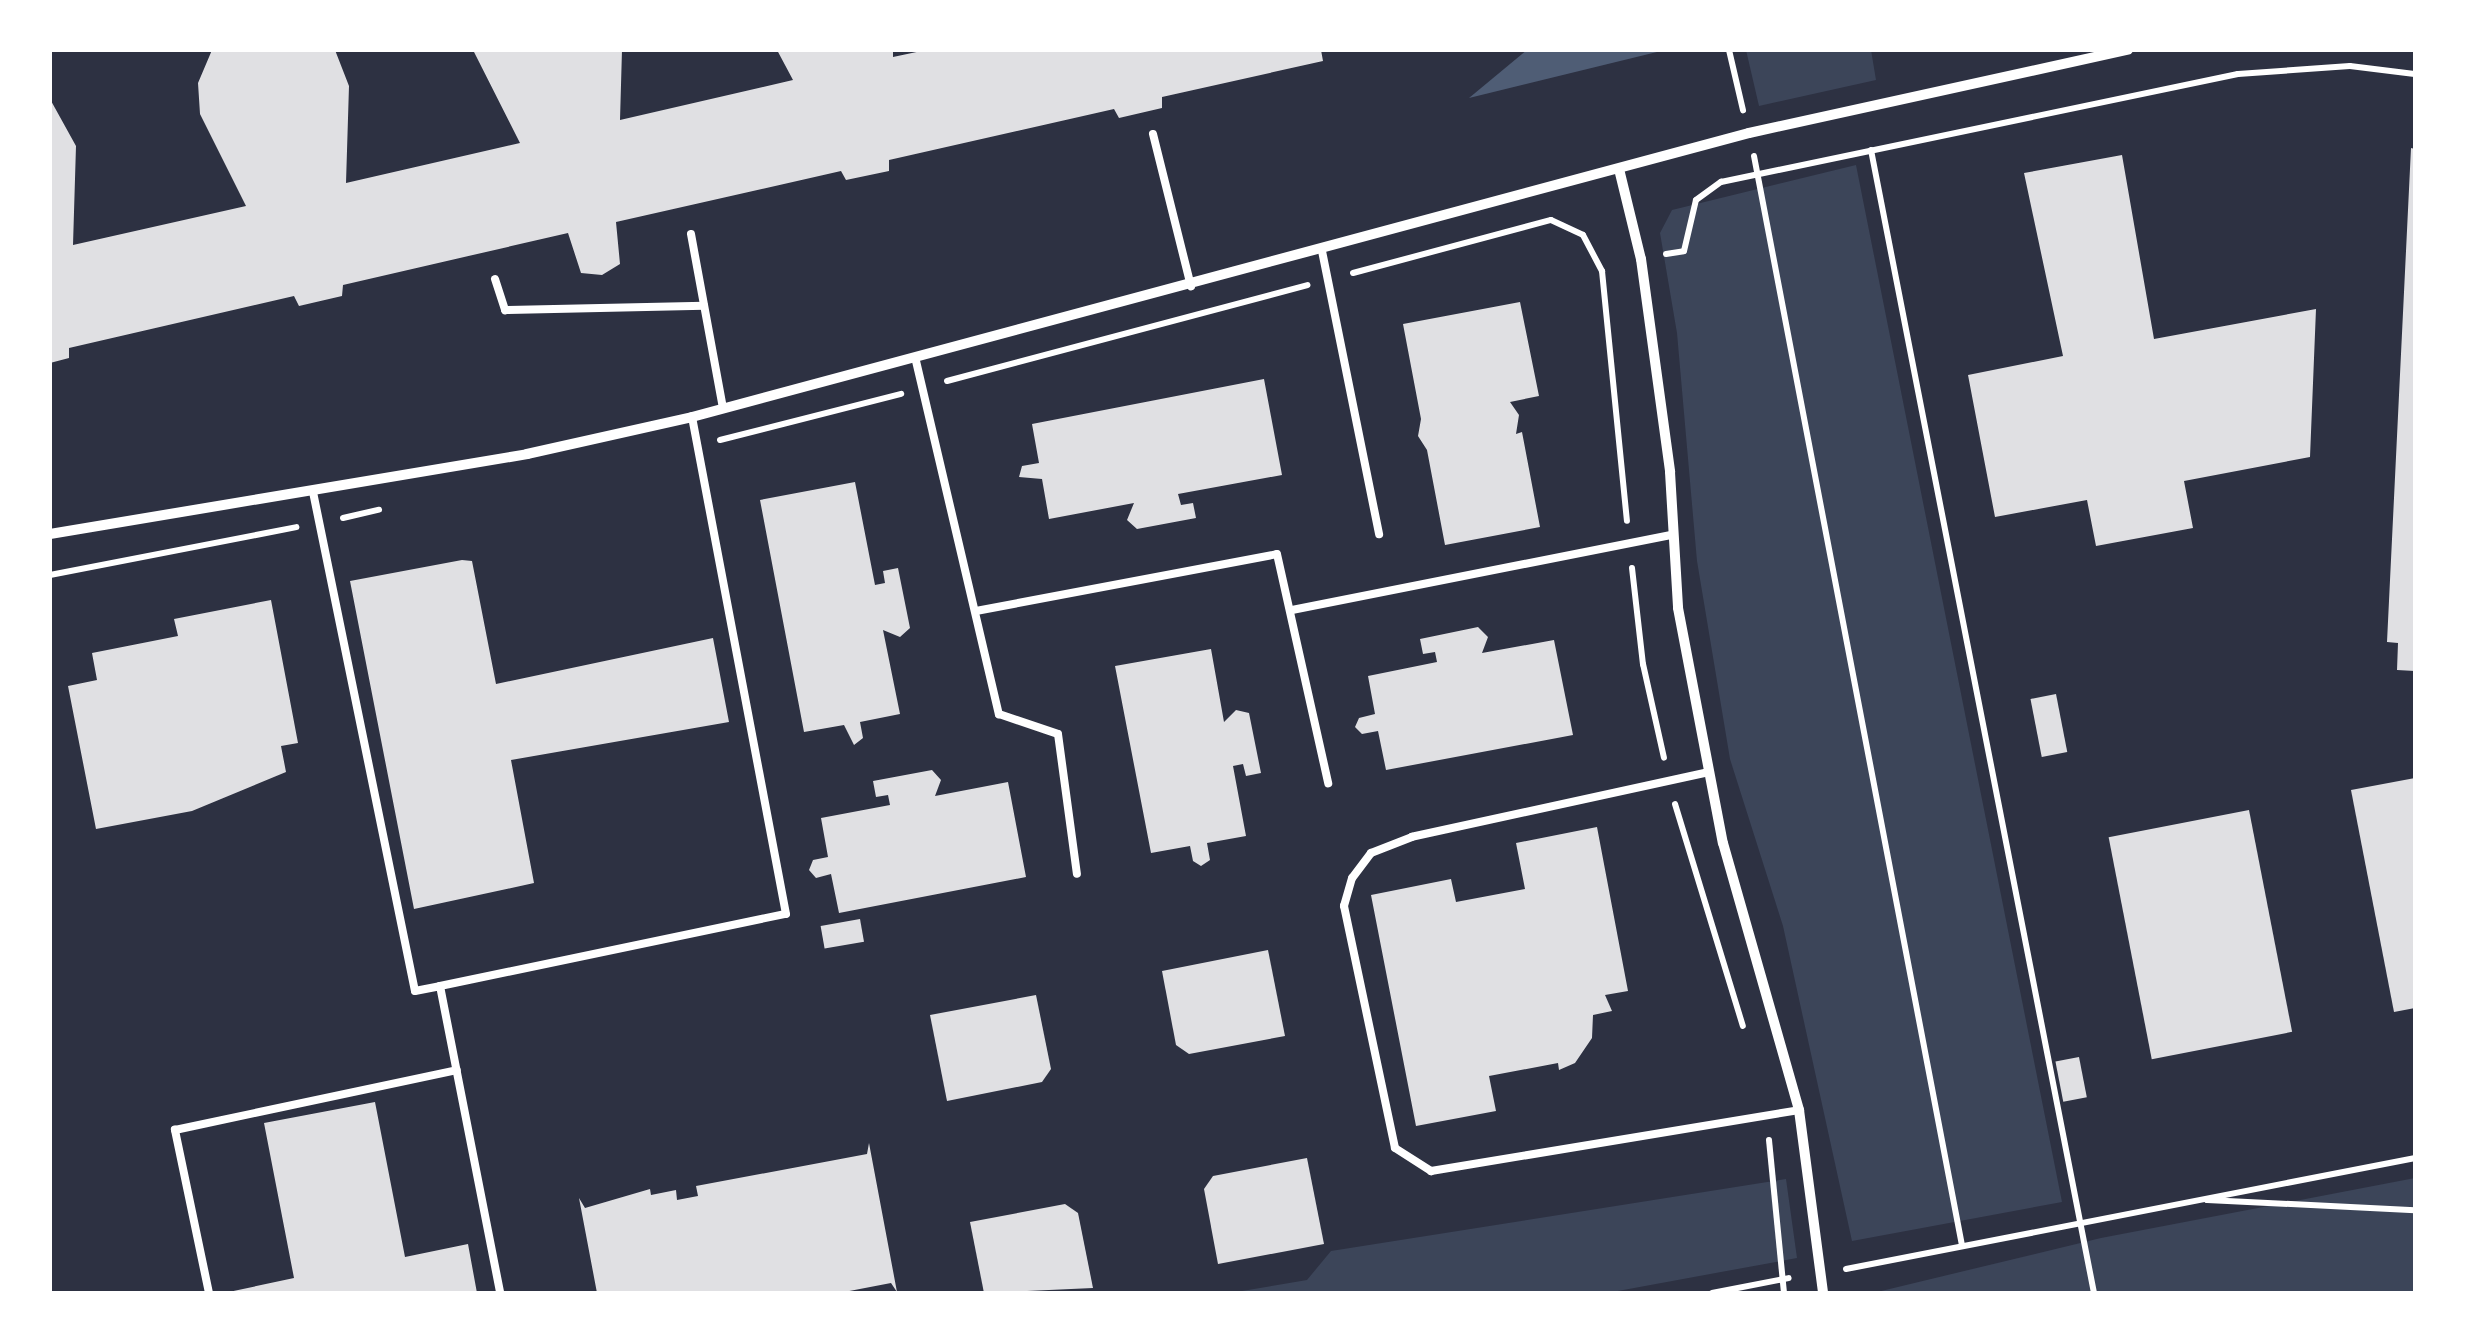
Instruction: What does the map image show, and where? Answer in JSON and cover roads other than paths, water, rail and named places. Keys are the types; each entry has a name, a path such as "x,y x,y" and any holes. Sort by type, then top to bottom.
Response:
{"street":[{"path":"50,534 313,492 692,417 916,361 1749,133 2128,50"},
{"path":"1618,169 1641,259 1670,472 1670,535 1709,772 1723,842 1799,1110 1823,1293"}],"lane":[{"path":"1153,134 1191,286"},
{"path":"692,234 723,409"},
{"path":"1322,251 1379,534"},
{"path":"495,279 506,310 704,306"},
{"path":"916,361 999,714 1058,734 1077,874"},
{"path":"313,492 414,991 440,986 786,914 692,417"},
{"path":"1292,610 1670,535"},
{"path":"976,610 1277,554 1328,783"},
{"path":"1709,772 1412,837 1371,853 1352,878 1344,906 1396,1148 1431,1171 1799,1110"},
{"path":"440,986 500,1293"},
{"path":"209,1293 175,1130 456,1070"}]}
